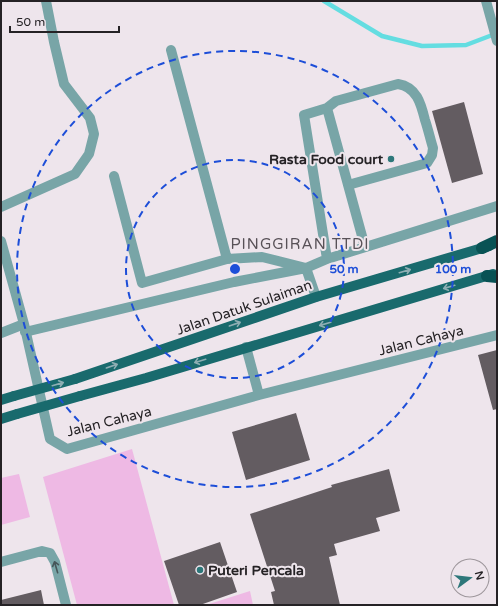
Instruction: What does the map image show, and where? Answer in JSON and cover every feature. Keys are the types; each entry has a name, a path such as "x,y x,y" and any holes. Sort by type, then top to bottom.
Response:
{"highway":[{"path":"482,248 497,243"}],"main road":[{"name":"Jalan Datuk Sulaiman","path":"1,400 75,379 316,297 482,248"},
{"path":"1,419 146,378 246,347 494,275"}],"street":[{"path":"1,207 75,174 89,154 94,134 90,118 64,84 46,1"},
{"path":"486,1 497,41"},
{"path":"171,50 227,259"},
{"path":"327,259 304,115 327,108 336,101 398,84 406,85 420,101 433,148 432,155 427,163 348,185"},
{"path":"327,108 365,247"},
{"path":"114,176 142,283 227,259 262,257 306,268"},
{"path":"1,333 234,282 306,268 327,259 497,206"},
{"name":"Jalan Cahaya","path":"1,241 24,328 50,439 67,448 259,396 497,335"},
{"path":"306,268 316,297"},
{"path":"246,347 259,396"},
{"path":"1,562 42,551 50,553 55,562 66,605"}],"shaded area":[{"path":"132,449 174,605 77,605 43,477"},
{"path":"19,474 30,517 1,525 1,478"},
{"path":"250,591 253,605 206,605"}],"building":[{"path":"464,102 483,174 452,183 432,111"},
{"path":"497,350 497,409 493,410 478,355"},
{"path":"296,413 310,460 246,480 232,432"},
{"path":"389,469 400,511 376,518 380,531 334,544 337,555 329,557 340,605 274,605 271,592 275,591 250,514 332,487 331,485"},
{"path":"220,542 237,592 200,605 179,605 164,561"},
{"path":"41,590 44,605 1,605 1,600"}],"waterway":[{"path":"324,1 382,36 422,46 466,45 495,34"}],"place":[{"name":"Rasta Food court","path":"391,159"},
{"name":"Puteri Pencala","path":"200,570"}],"district":[{"name":"PINGGIRAN TTDI","path":"300,244"}]}
